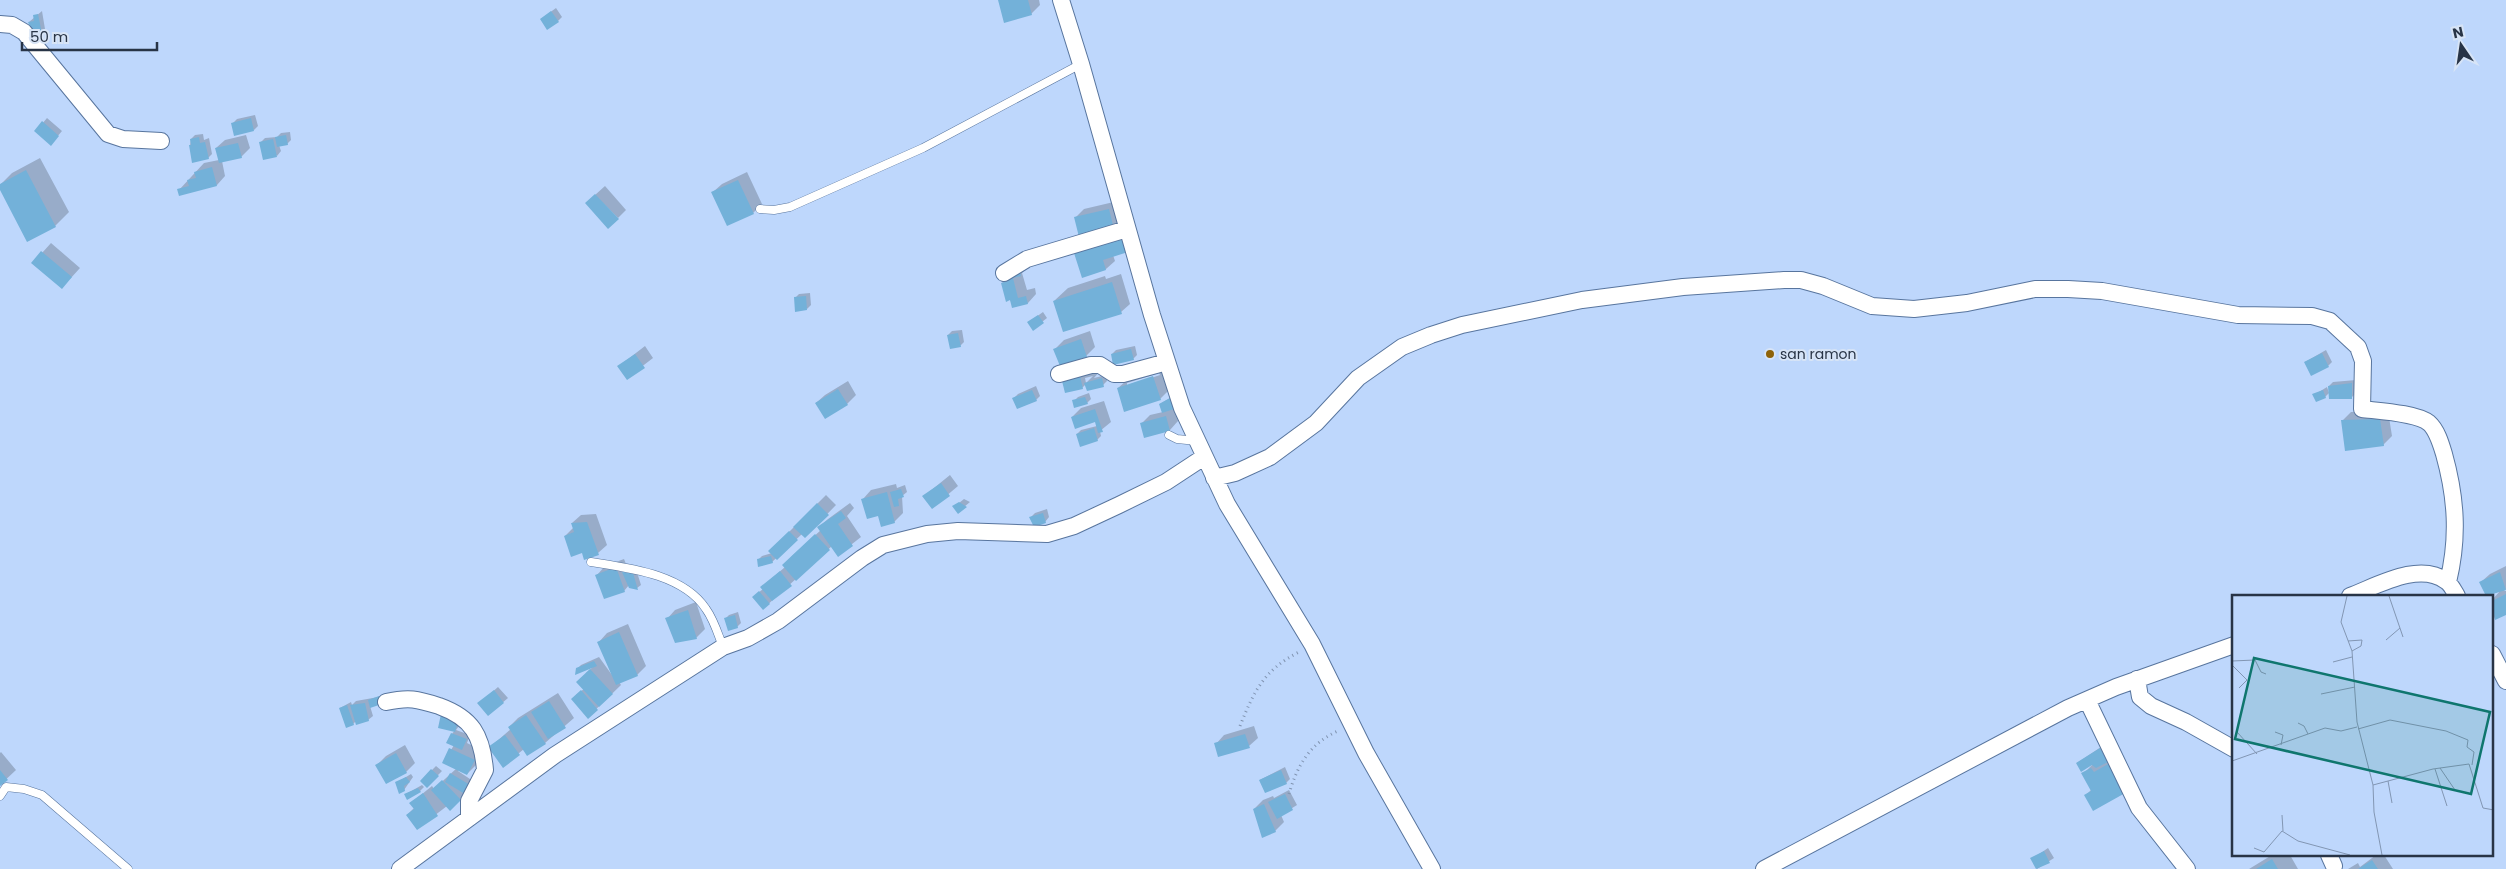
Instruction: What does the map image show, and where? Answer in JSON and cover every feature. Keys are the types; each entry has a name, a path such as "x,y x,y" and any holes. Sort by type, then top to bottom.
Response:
{"street":[{"path":"1061,0 1127,229 1182,408 1227,504 1312,644 1366,753 1432,869"},
{"path":"0,24 12,25 24,32 108,134 123,139 161,141"},
{"path":"1004,273 1027,259 1127,229"},
{"path":"1214,478 1252,467 1277,452 1316,424 1358,378 1402,347 1462,325 1582,300 1683,287 1784,280 1801,280 1815,284 1872,306 1914,309 1967,304 2034,289 2102,291 2238,315 2312,316 2330,321 2358,347 2363,361 2362,409 2421,418 2430,424 2440,440 2454,491 2456,521 2448,582"},
{"path":"1059,374 1091,365 1100,365 1114,374 1124,374 1167,362"},
{"path":"400,869 555,755 723,647 748,638 778,621 862,558 883,545 927,534 950,531 1047,534 1074,526 1166,482 1204,457"},
{"path":"2353,595 2400,578 2420,574 2434,574 2448,582 2456,595"},
{"path":"1764,869 2087,700 2137,679 2232,646"},
{"path":"2494,658 2506,681"},
{"path":"2137,679 2140,697 2151,706 2186,722 2232,748"},
{"path":"386,702 415,698 457,712 468,720 476,732 485,770 469,801 469,818"},
{"path":"2087,700 2139,808 2187,869"}],"lane":[{"path":"760,209 774,210 790,207 923,148 1081,64"},
{"path":"1169,436 1177,439 1197,441"},
{"path":"591,562 624,567 667,578 699,600 705,608 723,647"},
{"path":"0,796 6,787 24,789 42,795 128,869"}],"path":[{"path":"1240,726 1259,684 1270,671 1312,644"},
{"path":"1289,794 1298,766 1311,749 1331,734 1352,724"}],"building":[{"path":"998,0 1028,0 1032,15 1004,23"},
{"path":"551,11 559,22 547,30 540,19"},
{"path":"38,14 42,34 34,36 28,22 34,21 33,15"},
{"path":"251,118 254,131 234,136 231,123"},
{"path":"42,121 59,136 51,146 34,131"},
{"path":"286,135 288,145 277,147 275,137"},
{"path":"199,137 200,143 205,142 209,159 192,163 190,139"},
{"path":"273,139 277,157 263,160 259,142"},
{"path":"238,143 242,158 219,163 215,148"},
{"path":"212,167 217,186 179,196 177,189 189,186 187,180 196,178 194,172"},
{"path":"26,170 56,227 27,242 0,190 0,184"},
{"path":"738,180 754,214 727,226 711,192"},
{"path":"595,194 619,219 608,229 585,203"},
{"path":"1109,209 1114,229 1079,237 1074,217"},
{"path":"1123,237 1128,252 1103,260 1106,270 1082,278 1074,253"},
{"path":"41,251 72,277 62,289 31,263"},
{"path":"1020,272 1021,276 1013,278 1018,298 1026,296 1028,304 1012,308 1010,300 1006,302 1001,283 1008,281 1007,276"},
{"path":"1112,282 1122,314 1063,332 1053,301"},
{"path":"806,296 807,310 795,312 794,297"},
{"path":"1038,315 1044,323 1033,331 1027,322"},
{"path":"958,333 961,347 950,349 947,335"},
{"path":"1081,339 1087,357 1060,366 1053,349"},
{"path":"1131,349 1134,360 1113,365 1111,354"},
{"path":"2322,353 2329,367 2311,376 2304,362"},
{"path":"635,354 645,368 627,380 617,366"},
{"path":"1080,376 1083,389 1065,393 1062,381"},
{"path":"1153,376 1161,400 1124,412 1117,388"},
{"path":"1102,378 1104,387 1087,391 1084,383"},
{"path":"2352,383 2352,399 2329,399 2328,386"},
{"path":"838,389 848,405 825,419 815,403"},
{"path":"1032,390 1037,401 1017,409 1012,398"},
{"path":"2323,390 2326,398 2316,402 2312,394"},
{"path":"1085,397 1088,404 1074,408 1072,400"},
{"path":"1170,398 1174,409 1162,413 1159,404"},
{"path":"1095,409 1103,432 1098,433 1095,422 1075,429 1071,417"},
{"path":"1166,416 1170,431 1144,438 1140,423"},
{"path":"2380,419 2384,446 2345,451 2341,420"},
{"path":"1094,428 1098,441 1080,447 1076,434"},
{"path":"941,483 950,496 932,509 922,496"},
{"path":"901,489 904,497 898,499 899,506 894,507 890,492"},
{"path":"887,492 895,523 881,527 878,516 867,519 861,499"},
{"path":"959,502 967,507 958,514 952,506"},
{"path":"817,503 829,515 805,538 793,527"},
{"path":"841,511 846,518 838,524 853,546 838,557 817,527"},
{"path":"1043,513 1046,523 1034,527 1029,517"},
{"path":"587,522 599,555 584,560 582,553 571,557 564,536 574,532 571,523"},
{"path":"789,531 798,540 777,560 768,551"},
{"path":"815,534 830,550 796,581 782,565"},
{"path":"771,556 773,563 758,567 757,559"},
{"path":"616,567 625,592 604,599 595,575"},
{"path":"780,571 792,586 772,601 760,587"},
{"path":"622,572 633,573 638,590 629,588"},
{"path":"2500,572 2506,590 2486,595 2479,582"},
{"path":"759,591 770,604 763,610 752,597"},
{"path":"2506,594 2506,615 2495,620 2494,614 2494,600"},
{"path":"688,610 697,639 675,643 665,618"},
{"path":"735,615 738,628 728,631 724,618"},
{"path":"619,632 638,676 616,685 597,642"},
{"path":"594,661 597,666 575,675 576,668"},
{"path":"590,669 613,694 599,707 576,682"},
{"path":"494,690 504,703 488,716 477,703"},
{"path":"581,690 598,710 588,719 571,699"},
{"path":"379,696 382,704 370,708 368,700"},
{"path":"549,701 566,728 548,739 531,712"},
{"path":"365,703 369,721 356,725 350,705"},
{"path":"347,705 354,725 346,728 339,708"},
{"path":"441,714 459,718 455,732 438,728"},
{"path":"526,715 546,744 527,756 508,727"},
{"path":"451,733 467,739 462,750 446,743"},
{"path":"1245,734 1250,748 1218,757 1214,743"},
{"path":"505,735 520,755 503,768 488,747"},
{"path":"449,748 475,760 467,775 442,763"},
{"path":"2100,748 2108,762 2096,768 2092,765 2081,772 2076,763"},
{"path":"396,753 407,773 386,784 375,765"},
{"path":"2110,763 2127,792 2093,811 2084,795 2091,791 2081,773 2091,768 2094,772"},
{"path":"431,769 439,776 427,788 420,781"},
{"path":"0,770 8,780 0,786"},
{"path":"1281,770 1287,784 1265,793 1259,780"},
{"path":"450,773 470,785 465,794 445,782"},
{"path":"406,777 410,782 404,786 405,791 399,794 395,782"},
{"path":"442,780 461,800 450,811 431,790"},
{"path":"418,788 421,792 407,800 404,794"},
{"path":"423,793 438,816 417,830 406,815 414,809 409,803"},
{"path":"1285,794 1293,810 1277,819 1268,802"},
{"path":"1264,804 1276,832 1262,838 1253,809"},
{"path":"2044,851 2050,863 2036,869 2030,858"},
{"path":"2272,859 2278,869 2256,869"},
{"path":"2372,860 2378,869 2358,869"}],"place":[{"name":"san ramon","path":"1770,354"}]}
